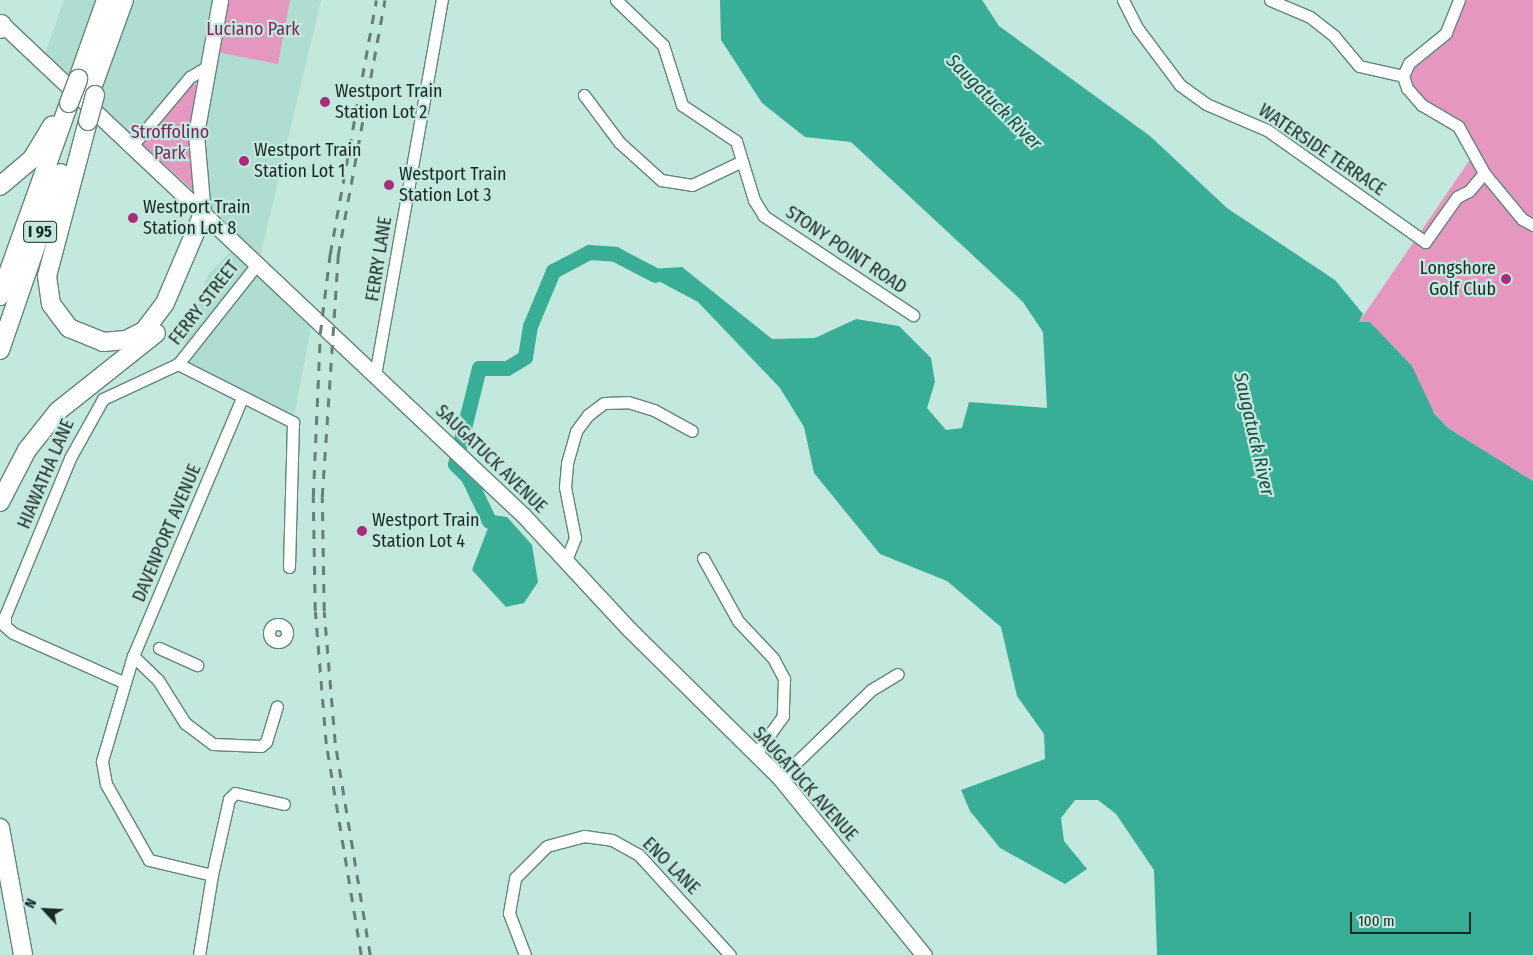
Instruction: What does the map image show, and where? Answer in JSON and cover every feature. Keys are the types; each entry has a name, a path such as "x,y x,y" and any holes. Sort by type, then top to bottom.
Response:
{"highway":[{"name":"I 95","path":"101,40 106,0"},
{"name":"I 95","path":"0,296 76,109 101,40 124,0"},
{"path":"85,86 76,109 47,276 52,304 69,328 103,342 126,340 144,331 164,303 203,214"},
{"name":"I 95","path":"0,350 76,109"},
{"path":"0,186 37,152 76,109"},
{"path":"0,502 27,450 58,411 161,327 193,252 203,214"},
{"path":"0,828 24,955"}],"main road":[{"path":"203,214 196,134 220,0"},
{"name":"SAUGATUCK AVENUE","path":"1,25 376,374 460,454 566,560 694,695 780,778 924,955"}],"street":[{"name":"FERRY LANE","path":"376,374 442,0"},
{"name":"STONY POINT ROAD","path":"616,0 663,46 682,105 736,141 740,162 764,216 913,315"},
{"path":"1270,0 1310,17 1334,36 1359,66 1403,76"},
{"path":"1403,76 1416,55 1446,33 1459,0"},
{"name":"WATERSIDE TERRACE","path":"1130,2 1138,29 1180,85 1206,104 1267,130 1425,242 1457,197 1469,191 1484,173"},
{"path":"132,146 186,81 208,66"},
{"path":"1403,76 1414,99 1467,136 1484,173 1531,220"},
{"path":"584,95 619,142 661,180 692,185 740,162"},
{"name":"FERRY STREET","path":"178,364 258,263"},
{"path":"178,364 242,398 293,422 289,567"},
{"name":"HIAWATHA LANE","path":"123,682 13,633 5,626 5,616 88,419 103,399 178,364"},
{"name":"DAVENPORT AVENUE","path":"123,682 132,656 242,398"},
{"path":"566,560 574,538 565,487 568,458 576,431 588,415 604,403 628,402 654,410 692,431"},
{"path":"703,558 734,615 773,658 784,680 783,716 756,753"},
{"path":"159,648 198,665"},
{"path":"132,656 158,680 185,723 213,744 261,746 266,742 277,707"},
{"path":"780,778 872,690 898,674"},
{"path":"123,682 102,760 106,784 149,860 212,875"},
{"path":"198,955 228,799 235,793 284,804"},
{"name":"ENO LANE","path":"525,955 509,913 515,878 547,846 584,836 612,840 639,855 730,955"}],"shaded area":[{"path":"64,0 321,0 259,261 313,317 293,422 178,364 208,274 237,245 42,62"}],"green space":[{"name":"Luciano Park","path":"227,0 290,0 278,64 217,52"},
{"path":"1460,0 1533,0 1533,481 1448,428 1427,404 1412,366 1370,322 1359,322 1471,158 1468,136 1419,97 1408,82 1410,66 1457,25"},
{"name":"Stroffolino Park","path":"193,84 197,85 190,131 194,191 143,145"}],"water":[{"name":"Saugatuck River","path":"720,0 982,0 999,26 1150,136 1227,208 1335,280 1363,314 1359,322 1370,322 1412,366 1434,413 1448,428 1533,481 1533,955 1157,955 1154,870 1116,814 1098,800 1075,800 1061,818 1064,841 1087,869 1065,884 1000,848 970,811 961,790 1045,759 1044,734 1017,696 1001,627 947,581 880,554 814,473 804,427 780,388 698,302 638,270 682,267 772,339 815,338 856,319 899,326 931,358 935,382 927,408 946,430 962,428 969,402 1047,408 1043,332 1023,302 851,142 805,137 762,103 721,40"},
{"path":"493,515 507,517 532,545 538,582 524,603 506,607 472,570"}],"waterway":[{"path":"489,521 468,477 455,464 479,368 507,368 525,357 530,326 553,271 589,252 615,254 655,275"}],"railway":[{"path":"361,955 326,744 315,611 313,497 320,334 330,254 376,0"},
{"path":"370,955 335,743 324,611 322,497 338,255 385,0"}],"place":[{"name":"Westport Train Station Lot 2","path":"325,102"},
{"name":"Westport Train Station Lot 1","path":"244,161"},
{"name":"Westport Train Station Lot 3","path":"389,185"},
{"name":"Westport Train Station Lot 8","path":"133,218"},
{"name":"Longshore Golf Club","path":"1506,279"},
{"name":"Westport Train Station Lot 4","path":"362,531"}]}
